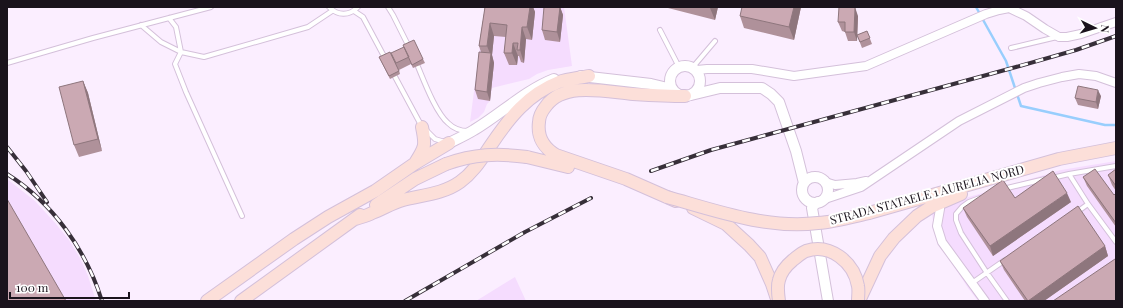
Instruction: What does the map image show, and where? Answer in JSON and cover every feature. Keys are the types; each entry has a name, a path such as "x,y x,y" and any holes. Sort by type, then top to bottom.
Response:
{"main road":[{"path":"355,219 372,214 402,200 449,189 470,174 503,127 518,109 530,98 559,82 589,76"},
{"path":"688,96 600,91 574,91 563,93 551,100 542,112 539,122 540,138 548,150 556,156 626,178 726,224 760,257 778,301"},
{"path":"414,164 424,149 425,140 422,127"},
{"path":"207,301 294,239 328,217 375,191 414,164 449,143"},
{"name":"STRADA STATAELE 1 AURELIA NORD","path":"663,195 741,218 795,225 818,224 869,213 1059,159 1116,148"},
{"path":"241,301 355,219 415,179 446,164 466,158 490,154 527,156 663,195"},
{"path":"859,301 880,256 894,238 917,216 958,195 999,182 1018,171"},
{"path":"778,301 779,280 783,271 790,263 806,251 819,249 830,251 847,262 854,273 859,286 859,301"}],"street":[{"path":"696,71 708,69 752,69 794,76 866,66 986,14 1011,8 1059,37 1081,34 1116,22"},
{"path":"651,84 675,70 688,66 720,88"},
{"path":"675,70 670,79 670,84 675,93 688,96 720,88 762,88 779,102 796,151 804,183 802,194 807,200 823,295 822,301"},
{"path":"688,96 698,90 701,81 696,71"},
{"path":"807,200 814,202 820,201 861,187 959,121 1024,88 1062,77 1079,74 1096,76 1116,83"},
{"path":"449,143 474,130 526,93 541,84 558,77 573,75 589,76 651,84 672,89"},
{"path":"796,151 814,177"},
{"path":"804,183 810,178 814,177 834,185 846,184 865,181 876,176"},
{"path":"825,182 827,190 825,197 812,208 828,301"},
{"path":"940,209 937,226 942,242 985,301"}],"lane":[{"path":"7,63 211,7"},
{"path":"329,7 337,14 348,14 358,7"},
{"path":"388,7 410,49"},
{"path":"141,25 161,42 181,52 204,57 308,27 332,11"},
{"path":"354,11 363,17 422,127 435,138 449,143"},
{"path":"169,18 176,27 181,52 175,64 186,92 242,216"},
{"path":"660,30 675,70"},
{"path":"1011,48 1059,37"},
{"path":"696,71 715,41"},
{"path":"413,56 438,110 447,123 454,128 463,131 474,130"},
{"path":"997,191 1069,174 1116,166"},
{"path":"1069,174 1088,204 1116,242"},
{"path":"986,195 962,206 956,214 956,220 961,233 1007,301"},
{"path":"1075,212 1088,204"},
{"path":"972,283 1012,256"}],"shaded area":[{"path":"485,7 564,7 572,66 548,70 529,79 492,88 490,101 484,112 478,118 470,122"},
{"path":"1116,161 1116,301 978,301 952,263 934,228 932,213 962,199 1061,170"},
{"path":"7,179 35,201 69,240 80,258 88,276 96,301 7,301"},
{"path":"515,277 526,301 476,301"}],"building":[{"path":"485,7 530,7 527,27 522,27 520,50 517,50 518,43 513,43 512,53 504,53 507,25 490,23 487,46 479,46"},
{"path":"544,7 560,7 557,32 542,30"},
{"path":"742,7 794,7 789,27 740,16"},
{"path":"839,7 855,7 854,32 845,32 845,22 838,22"},
{"path":"867,31 870,38 860,42 857,35"},
{"path":"414,40 423,59 412,65 403,45"},
{"path":"404,47 409,57 396,63 391,53"},
{"path":"390,52 399,71 389,76 379,57"},
{"path":"479,52 491,53 487,92 475,90"},
{"path":"83,81 98,139 74,145 59,87"},
{"path":"1078,86 1098,90 1096,102 1075,98"},
{"path":"1095,169 1114,195 1116,193 1116,223 1083,177"},
{"path":"1116,169 1116,186 1108,175"},
{"path":"1053,171 1067,193 990,246 963,208 1003,180 1015,198"},
{"path":"7,199 66,301 7,301"},
{"path":"1078,206 1105,246 1028,301 1000,261"},
{"path":"1115,259 1116,301 1053,301"}],"waterway":[{"path":"976,7 980,14"},
{"path":"982,18 1006,61 1021,106 1105,125 1116,125"}],"railway":[{"path":"651,171 711,150 1016,67 1076,50 1116,36"},
{"path":"7,147 26,171 47,202"},
{"path":"7,174 39,199 66,229 87,264 102,301"},
{"path":"405,301 525,232 591,198"}]}
